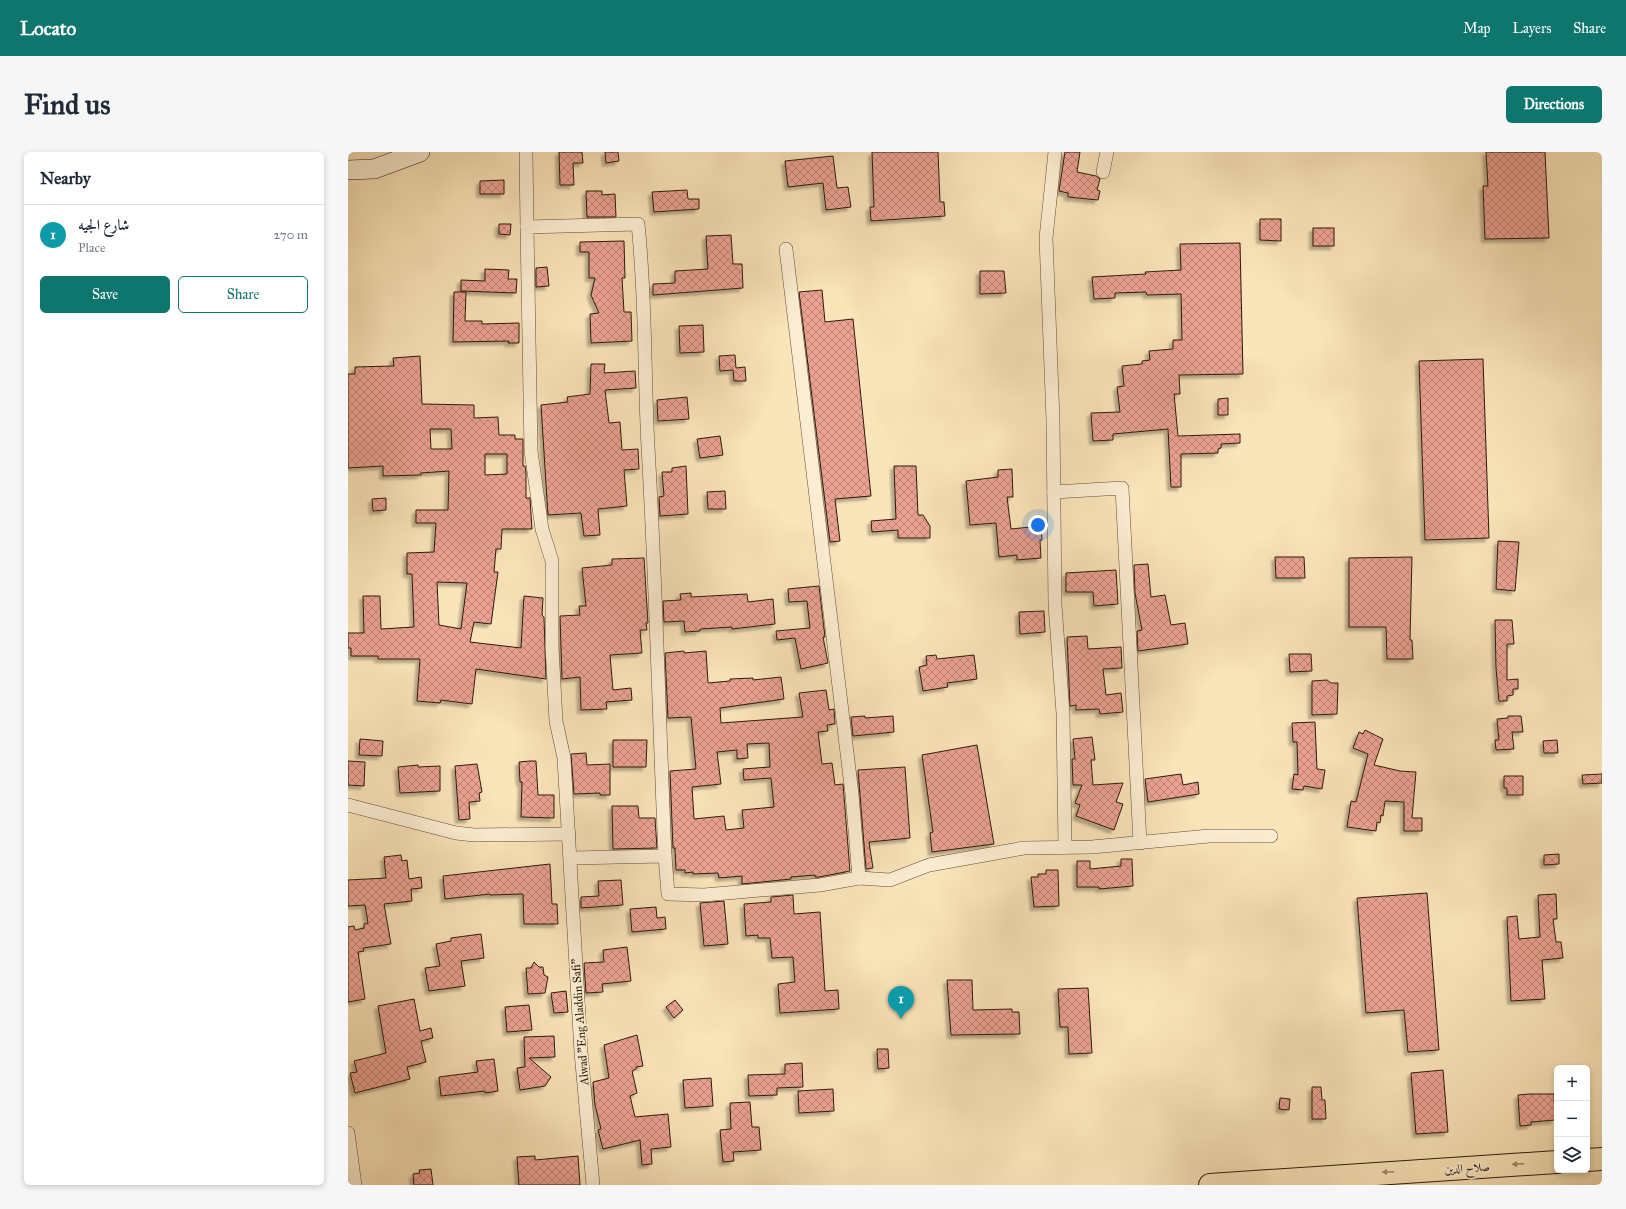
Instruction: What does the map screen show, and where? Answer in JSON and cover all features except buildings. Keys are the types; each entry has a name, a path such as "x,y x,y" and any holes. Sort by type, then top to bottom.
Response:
{"highway":[{"path":"1590,1160 1602,1159"},
{"name":"صلاح الدين","path":"1210,1185 1554,1162"}],"street":[{"path":"348,170 374,169 420,152"},
{"name":"Alwad \"Eng Aladdin Safi\"","path":"526,152 531,451 542,529 552,561 552,647 556,721 564,758 582,1052 593,1185"},
{"path":"1055,152 1046,238 1054,492 1055,605 1063,712 1065,847"},
{"path":"1103,172 1107,152"},
{"path":"527,227 638,224 643,269 652,555 659,682 665,856 668,894 704,895 820,885 860,878 890,880 936,864 1024,848 1140,843 1209,836 1271,836"},
{"path":"786,249 852,794 860,878"},
{"path":"1054,492 1122,488 1140,843"},
{"path":"348,805 456,833 474,835 569,834"},
{"path":"571,858 665,856"},
{"path":"348,1133 355,1185"}],"place":[{"name":"شارع الجيه","path":"901,1019"}]}
